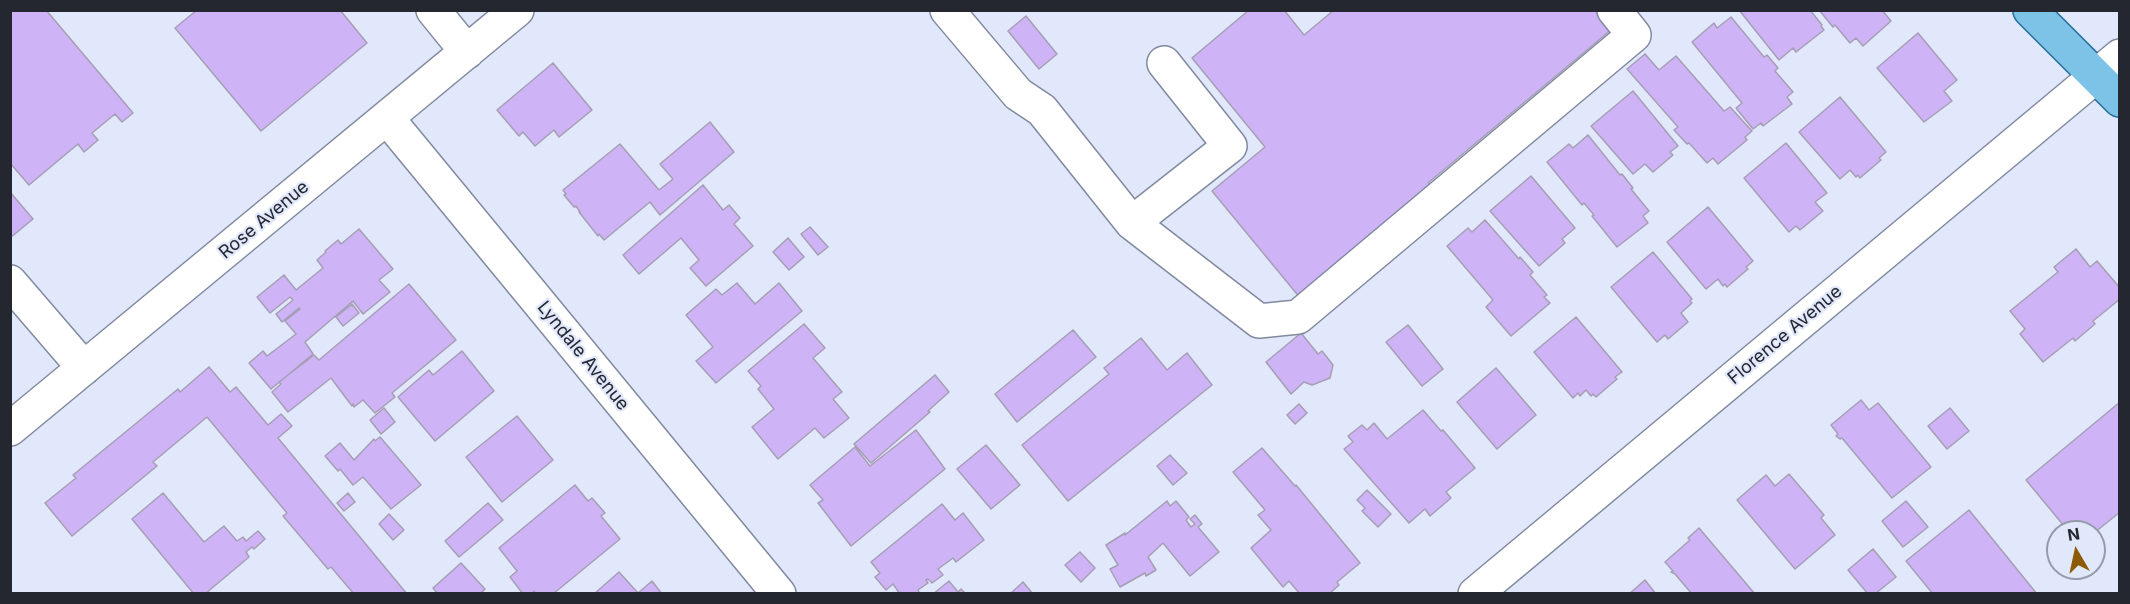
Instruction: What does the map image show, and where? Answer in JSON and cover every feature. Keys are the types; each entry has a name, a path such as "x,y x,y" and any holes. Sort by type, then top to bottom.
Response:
{"main road":[{"path":"2030,10 2107,66 2120,100"}],"street":[{"path":"433,10 467,52"},
{"name":"Rose Avenue","path":"10,429 517,10"},
{"path":"947,10 1018,94 1041,110 1132,223 1259,321 1298,317 1634,34 1614,10"},
{"path":"1132,223 1230,146 1164,63"},
{"name":"Florence Avenue","path":"1475,594 2107,66"},
{"name":"Lyndale Avenue","path":"387,118 779,594"},
{"path":"10,282 84,368"}],"building":[{"path":"10,10 46,10 133,113 122,122 115,114 92,133 98,140 84,152 78,144 29,185 10,163"},
{"path":"197,10 340,10 367,43 261,131 175,28"},
{"path":"1249,10 1284,10 1304,35 1334,10 1596,10 1612,29 1428,183 1433,189 1301,299 1212,191 1265,147 1192,58"},
{"path":"1739,10 1810,10 1824,30 1796,52 1793,48 1779,60"},
{"path":"1819,10 1882,10 1891,21 1863,46 1856,38 1850,43"},
{"path":"1026,16 1057,54 1039,69 1008,31"},
{"path":"1731,17 1764,57 1767,55 1778,68 1775,71 1793,92 1787,97 1792,104 1763,126 1761,123 1753,129 1736,108 1742,103 1692,42 1714,23 1717,28"},
{"path":"1918,33 1957,80 1944,91 1952,101 1924,122 1877,68"},
{"path":"1645,54 1659,70 1676,56 1724,111 1730,107 1752,131 1745,137 1747,140 1718,164 1713,158 1707,163 1674,130 1678,127 1627,69"},
{"path":"553,63 592,110 559,137 554,130 535,146 523,132 519,136 497,110"},
{"path":"1633,91 1678,146 1670,152 1673,155 1653,172 1645,164 1633,174 1591,126"},
{"path":"1840,97 1886,152 1879,158 1881,160 1860,178 1850,170 1840,179 1799,132"},
{"path":"710,122 734,152 660,215 650,202 604,240 599,234 598,236 576,206 574,207 564,195 566,194 563,190 620,144 659,190 673,179 660,164"},
{"path":"1588,135 1620,175 1622,174 1649,211 1643,216 1648,223 1617,247 1592,216 1594,215 1584,203 1582,205 1547,162 1569,144 1573,148"},
{"path":"1786,143 1827,193 1815,202 1823,211 1800,230 1796,226 1789,232 1744,178"},
{"path":"1531,176 1575,228 1562,239 1565,243 1539,266 1490,211"},
{"path":"703,185 723,210 729,205 740,218 734,224 753,246 706,286 690,268 699,260 681,238 639,274 623,255"},
{"path":"10,192 33,219 10,238"},
{"path":"1708,207 1753,261 1746,267 1748,269 1727,287 1725,284 1723,286 1718,279 1706,289 1667,242"},
{"path":"1485,220 1533,272 1530,275 1547,295 1544,297 1550,303 1511,336 1486,307 1493,300 1447,246 1468,228 1472,232"},
{"path":"810,227 828,247 818,255 801,234"},
{"path":"359,229 393,269 379,280 390,292 363,314 353,301 305,342 313,354 271,389 249,363 263,351 267,356 296,334 285,321 300,309 282,322 276,314 293,300 290,297 270,313 257,297 284,275 296,290 323,268 317,260 325,251 338,240 341,244"},
{"path":"788,238 804,257 789,270 773,252"},
{"path":"2076,249 2090,267 2097,261 2120,288 2120,299 2093,321 2095,324 2075,341 2073,338 2043,362 2020,334 2025,329 2010,311 2058,272 2054,267"},
{"path":"1653,252 1692,299 1690,301 1692,303 1681,313 1688,322 1668,339 1665,335 1657,342 1611,287"},
{"path":"737,283 755,304 779,283 802,311 716,383 696,361 713,347 686,315 716,289 722,295"},
{"path":"409,284 456,340 392,393 395,397 375,413 363,400 354,407 353,404 352,406 331,378 288,412 272,392 281,384 279,382 314,355 319,360"},
{"path":"352,304 359,313 343,326 336,317"},
{"path":"1576,317 1622,372 1596,397 1593,394 1591,396 1586,390 1580,396 1578,393 1573,398 1534,352"},
{"path":"804,324 825,348 813,358 842,392 833,399 849,418 824,438 815,428 778,459 752,427 774,409 758,389 761,386 748,371"},
{"path":"1408,325 1443,369 1422,386 1386,342"},
{"path":"1073,330 1096,357 1017,422 995,394"},
{"path":"1301,333 1318,354 1322,351 1333,365 1330,378 1312,385 1304,382 1291,394 1266,362"},
{"path":"1141,338 1167,370 1187,353 1212,385 1068,501 1022,445 1109,374 1104,368"},
{"path":"462,351 494,391 435,441 398,397 429,370 433,375"},
{"path":"209,367 230,392 236,387 268,425 281,414 292,426 278,438 407,594 354,594 331,567 328,569 283,516 287,513 207,417 153,462 157,466 72,536 45,503 76,478 73,475 178,389 180,392"},
{"path":"1496,368 1536,415 1497,449 1457,402"},
{"path":"935,375 949,392 928,411 930,412 871,463 854,444"},
{"path":"1861,400 1869,410 1878,403 1931,467 1892,498 1842,438 1836,436 1838,434 1831,425"},
{"path":"2120,402 2120,512 2106,523 2106,520 2059,520 2026,480"},
{"path":"1299,404 1307,413 1295,424 1287,415"},
{"path":"384,408 395,422 381,434 370,420"},
{"path":"1950,408 1969,431 1947,449 1928,426"},
{"path":"1423,410 1475,468 1446,492 1451,498 1430,516 1425,509 1409,523 1344,449 1353,442 1348,436 1362,425 1367,430 1374,423 1387,439"},
{"path":"517,416 553,460 502,502 466,457"},
{"path":"916,430 945,469 851,546 818,503 823,500 810,485 855,447 870,466"},
{"path":"380,437 421,485 391,509 363,477 353,485 325,456 340,443 354,460 374,439 375,441"},
{"path":"986,445 1020,485 991,509 957,469"},
{"path":"1262,448 1296,485 1360,563 1337,582 1339,585 1329,594 1300,594 1289,581 1283,587 1251,548 1271,530 1258,515 1265,510 1233,472"},
{"path":"1170,455 1187,473 1173,485 1157,466"},
{"path":"1789,474 1824,515 1821,518 1835,535 1795,569 1737,500 1766,475 1775,486"},
{"path":"575,485 588,501 592,498 605,513 601,516 620,539 553,594 536,594 534,591 531,594 523,594 510,577 517,571 499,548"},
{"path":"1367,490 1391,514 1378,527 1362,511 1365,508 1357,500"},
{"path":"163,493 204,542 224,526 237,541 243,537 246,541 258,531 265,539 254,549 252,547 246,552 249,557 205,594 194,594 132,519"},
{"path":"348,493 355,502 344,511 337,503"},
{"path":"1167,501 1170,506 1176,501 1189,517 1186,520 1191,527 1195,524 1190,519 1195,515 1202,524 1198,527 1219,552 1190,576 1163,543 1148,557 1156,570 1146,576 1145,573 1120,587 1110,569 1118,565 1106,545 1125,533 1125,535"},
{"path":"1906,501 1928,527 1903,547 1882,521"},
{"path":"488,503 503,520 459,557 445,541"},
{"path":"942,504 955,520 963,513 984,540 956,562 953,558 938,569 943,575 932,583 926,580 928,583 918,590 920,594 900,594 893,584 886,590 875,577 880,573 871,562"},
{"path":"1969,510 2037,594 1933,594 1906,561"},
{"path":"389,514 404,530 393,540 379,524"},
{"path":"1699,528 1755,594 1692,594 1671,572 1673,571 1665,562 1690,540 1688,538"},
{"path":"1873,549 1896,577 1875,594 1868,594 1848,570"},
{"path":"1080,552 1095,568 1081,582 1065,565"},
{"path":"461,563 485,589 480,594 438,594 433,588"},
{"path":"619,572 638,593 652,581 662,594 594,594"},
{"path":"1645,580 1656,594 1629,594"},
{"path":"949,581 958,592 961,589 966,594 933,594"},
{"path":"1023,582 1033,594 1010,594"}]}
